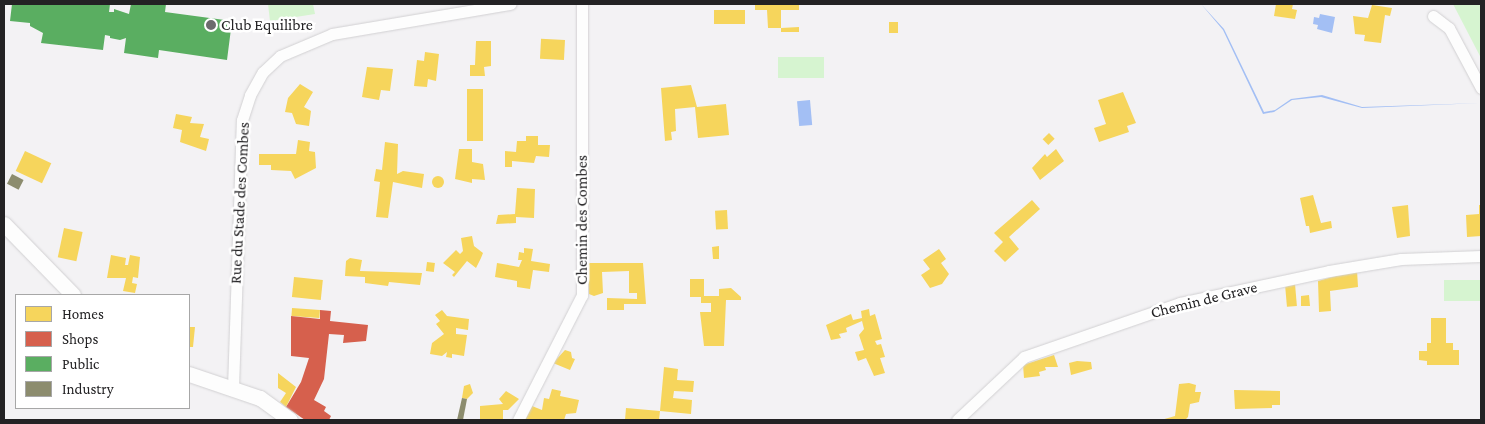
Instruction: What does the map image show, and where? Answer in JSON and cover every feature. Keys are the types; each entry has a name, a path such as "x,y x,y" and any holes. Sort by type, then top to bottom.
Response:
{"main road":[{"path":"4,224 72,294"},
{"path":"190,374 260,398 290,420"}],"street":[{"name":"Rue du Stade des Combes","path":"232,388 241,128 250,94 263,72 280,56 332,34 510,4"},
{"name":"Chemin des Combes","path":"518,420 582,295 582,4"},
{"path":"1433,16 1449,28 1481,88"},
{"name":"Chemin de Grave","path":"957,420 1024,357 1180,303 1329,271 1401,259 1481,256"}],"green space":[{"path":"268,4 313,4 315,14 270,21"},
{"path":"1453,4 1481,4 1481,58"},
{"path":"778,57 824,57 824,78 778,78"},
{"path":"1444,280 1481,280 1481,301 1444,301"}],"water":[{"path":"1201,4 1224,29 1264,112 1275,110 1291,99 1322,95 1362,107 1481,103 1362,108 1321,97 1292,100 1274,112 1263,114 1223,30"},
{"path":"1320,14 1335,17 1332,33 1317,29 1318,25 1313,24 1314,17 1319,18"},
{"path":"810,100 812,125 799,126 797,101"}],"building: Homes":[{"path":"755,4 799,4 799,10 781,10 781,28 768,28 767,10 755,10"},
{"path":"1276,4 1293,4 1292,9 1297,10 1295,19 1274,16"},
{"path":"1372,5 1392,8 1390,16 1385,15 1381,43 1364,41 1365,35 1355,34 1353,16 1368,18"},
{"path":"714,10 745,10 745,24 714,24"},
{"path":"889,22 898,22 898,33 889,33"},
{"path":"799,27 799,32 781,32 781,28"},
{"path":"541,39 565,40 564,60 540,59"},
{"path":"476,41 491,41 491,66 484,67 485,76 470,76 470,65 475,65"},
{"path":"425,52 439,54 436,81 428,79 427,87 414,86 417,60 424,61"},
{"path":"367,67 393,69 390,91 381,90 379,100 362,97"},
{"path":"300,84 313,92 304,107 311,111 309,126 296,124 292,113 285,112 288,98"},
{"path":"691,85 697,107 726,104 729,135 698,138 695,107 675,109 676,131 671,132 672,140 665,141 661,88"},
{"path":"467,89 483,89 483,141 467,141"},
{"path":"1123,92 1136,123 1127,126 1129,132 1099,142 1094,128 1106,124 1098,100"},
{"path":"176,114 192,117 190,123 204,124 200,137 209,139 206,151 180,142 182,130 173,128"},
{"path":"1049,133 1055,139 1048,145 1043,139"},
{"path":"526,136 538,136 538,145 550,145 549,157 536,156 534,163 512,161 512,167 505,167 505,151 516,152 517,141 526,141"},
{"path":"298,140 310,142 309,151 315,152 316,168 295,179 291,171 271,170 271,165 259,165 259,154 296,154"},
{"path":"385,142 398,144 397,174 403,171 424,174 422,188 393,182 388,218 376,217 380,182 374,181 376,169 382,170"},
{"path":"459,149 472,149 472,162 483,164 485,180 472,179 472,183 455,179"},
{"path":"1056,149 1064,161 1040,180 1032,168 1045,154 1047,157"},
{"path":"25,151 51,163 42,183 16,171"},
{"path":"440,176 443,177 443,187 436,188 433,187 432,180 433,177"},
{"path":"517,188 535,189 534,218 516,217 516,223 496,224 498,215 515,214"},
{"path":"1313,195 1321,223 1331,221 1332,228 1310,233 1309,226 1306,226 1300,198"},
{"path":"1032,200 1040,209 1009,237 1019,249 1005,262 994,251 1003,242 994,233"},
{"path":"1408,205 1410,236 1397,238 1392,207"},
{"path":"1479,205 1481,205 1481,236 1467,237 1466,215 1479,214"},
{"path":"727,210 728,229 716,230 715,211"},
{"path":"64,228 83,232 76,261 58,257"},
{"path":"472,236 474,246 483,253 481,258 476,268 467,261 454,277 452,275 455,272 443,263 456,250 460,254 463,251 461,238"},
{"path":"719,246 719,259 713,259 712,247"},
{"path":"524,248 533,249 531,261 550,264 549,272 533,270 530,289 517,287 517,281 495,277 497,263 519,267 522,260 518,260 519,252 524,253"},
{"path":"939,249 946,259 941,263 949,274 942,284 930,288 921,275 930,269 923,260"},
{"path":"111,255 126,258 125,265 128,265 130,255 140,257 138,278 133,277 132,283 137,284 135,293 123,291 126,278 107,278"},
{"path":"350,258 362,260 360,271 422,273 420,285 389,282 388,286 365,283 365,277 345,276 346,261"},
{"path":"427,262 435,263 434,272 426,271"},
{"path":"588,263 643,263 646,304 624,304 624,310 607,310 607,298 637,299 637,293 629,293 629,271 602,272 603,293 594,296 589,294"},
{"path":"1357,270 1358,287 1330,291 1331,311 1319,312 1318,281"},
{"path":"294,277 323,280 321,300 292,297"},
{"path":"690,279 704,279 704,296 719,296 719,289 731,288 741,297 741,300 726,300 724,346 704,346 700,312 711,312 711,303 701,303 701,297 690,297"},
{"path":"1295,284 1297,306 1287,307 1285,285"},
{"path":"1309,295 1310,306 1301,306 1301,296"},
{"path":"292,308 320,310 319,318 291,316"},
{"path":"869,309 870,316 875,314 882,339 875,341 877,345 881,344 885,357 880,358 885,373 874,376 866,358 858,361 855,352 864,350 859,335 864,329 862,321 846,328 847,332 839,334 841,338 831,340 826,325 851,314 853,320 862,318 861,311"},
{"path":"442,310 447,316 469,319 468,330 456,328 456,334 467,335 464,356 452,354 452,358 446,357 447,352 442,356 430,354 432,343 444,334 436,324 440,321 435,315"},
{"path":"1431,318 1446,318 1446,343 1453,343 1453,350 1459,350 1459,365 1427,365 1427,361 1419,360 1419,351 1427,351 1427,343 1431,343"},
{"path":"190,327 195,327 193,347 190,347"},
{"path":"565,350 571,352 572,358 575,359 570,370 553,363"},
{"path":"1054,355 1058,367 1045,367 1046,370 1039,372 1040,376 1024,378 1023,365"},
{"path":"1077,361 1091,362 1092,369 1071,375 1069,363"},
{"path":"664,367 678,369 677,380 694,381 693,392 674,391 673,398 692,400 691,414 660,411"},
{"path":"278,373 296,387 286,407 280,402 286,393 278,388"},
{"path":"1189,383 1196,385 1195,392 1201,392 1199,402 1190,404 1188,417 1185,420 1161,420 1175,416 1179,384"},
{"path":"470,384 473,393 467,399 462,398 464,386"},
{"path":"552,389 561,391 560,396 579,400 576,413 566,414 564,420 525,420 532,406 542,410 544,398 549,399"},
{"path":"1234,390 1280,391 1280,405 1272,405 1272,408 1235,409"},
{"path":"506,391 519,399 508,410 503,410 503,419 480,420 480,406 503,404 499,399"},
{"path":"626,408 660,411 659,420 625,420"}],"building: Shops":[{"path":"320,310 331,311 330,321 368,325 366,341 343,343 344,335 329,334 324,379 314,400 326,407 324,411 331,416 329,420 305,420 286,407 301,382 309,358 291,356 291,316 320,319"}],"building: Public":[{"path":"12,4 110,4 109,12 114,12 114,9 129,14 131,4 166,4 165,12 232,21 227,60 159,50 158,58 124,53 126,38 120,40 105,35 103,50 41,43 43,33 30,26 30,23 10,21"}],"building: Industry":[{"path":"12,174 24,180 19,190 7,184"},
{"path":"462,398 467,399 463,420 457,420"}],"place":[{"name":"Club Equilibre","path":"211,25"}]}
